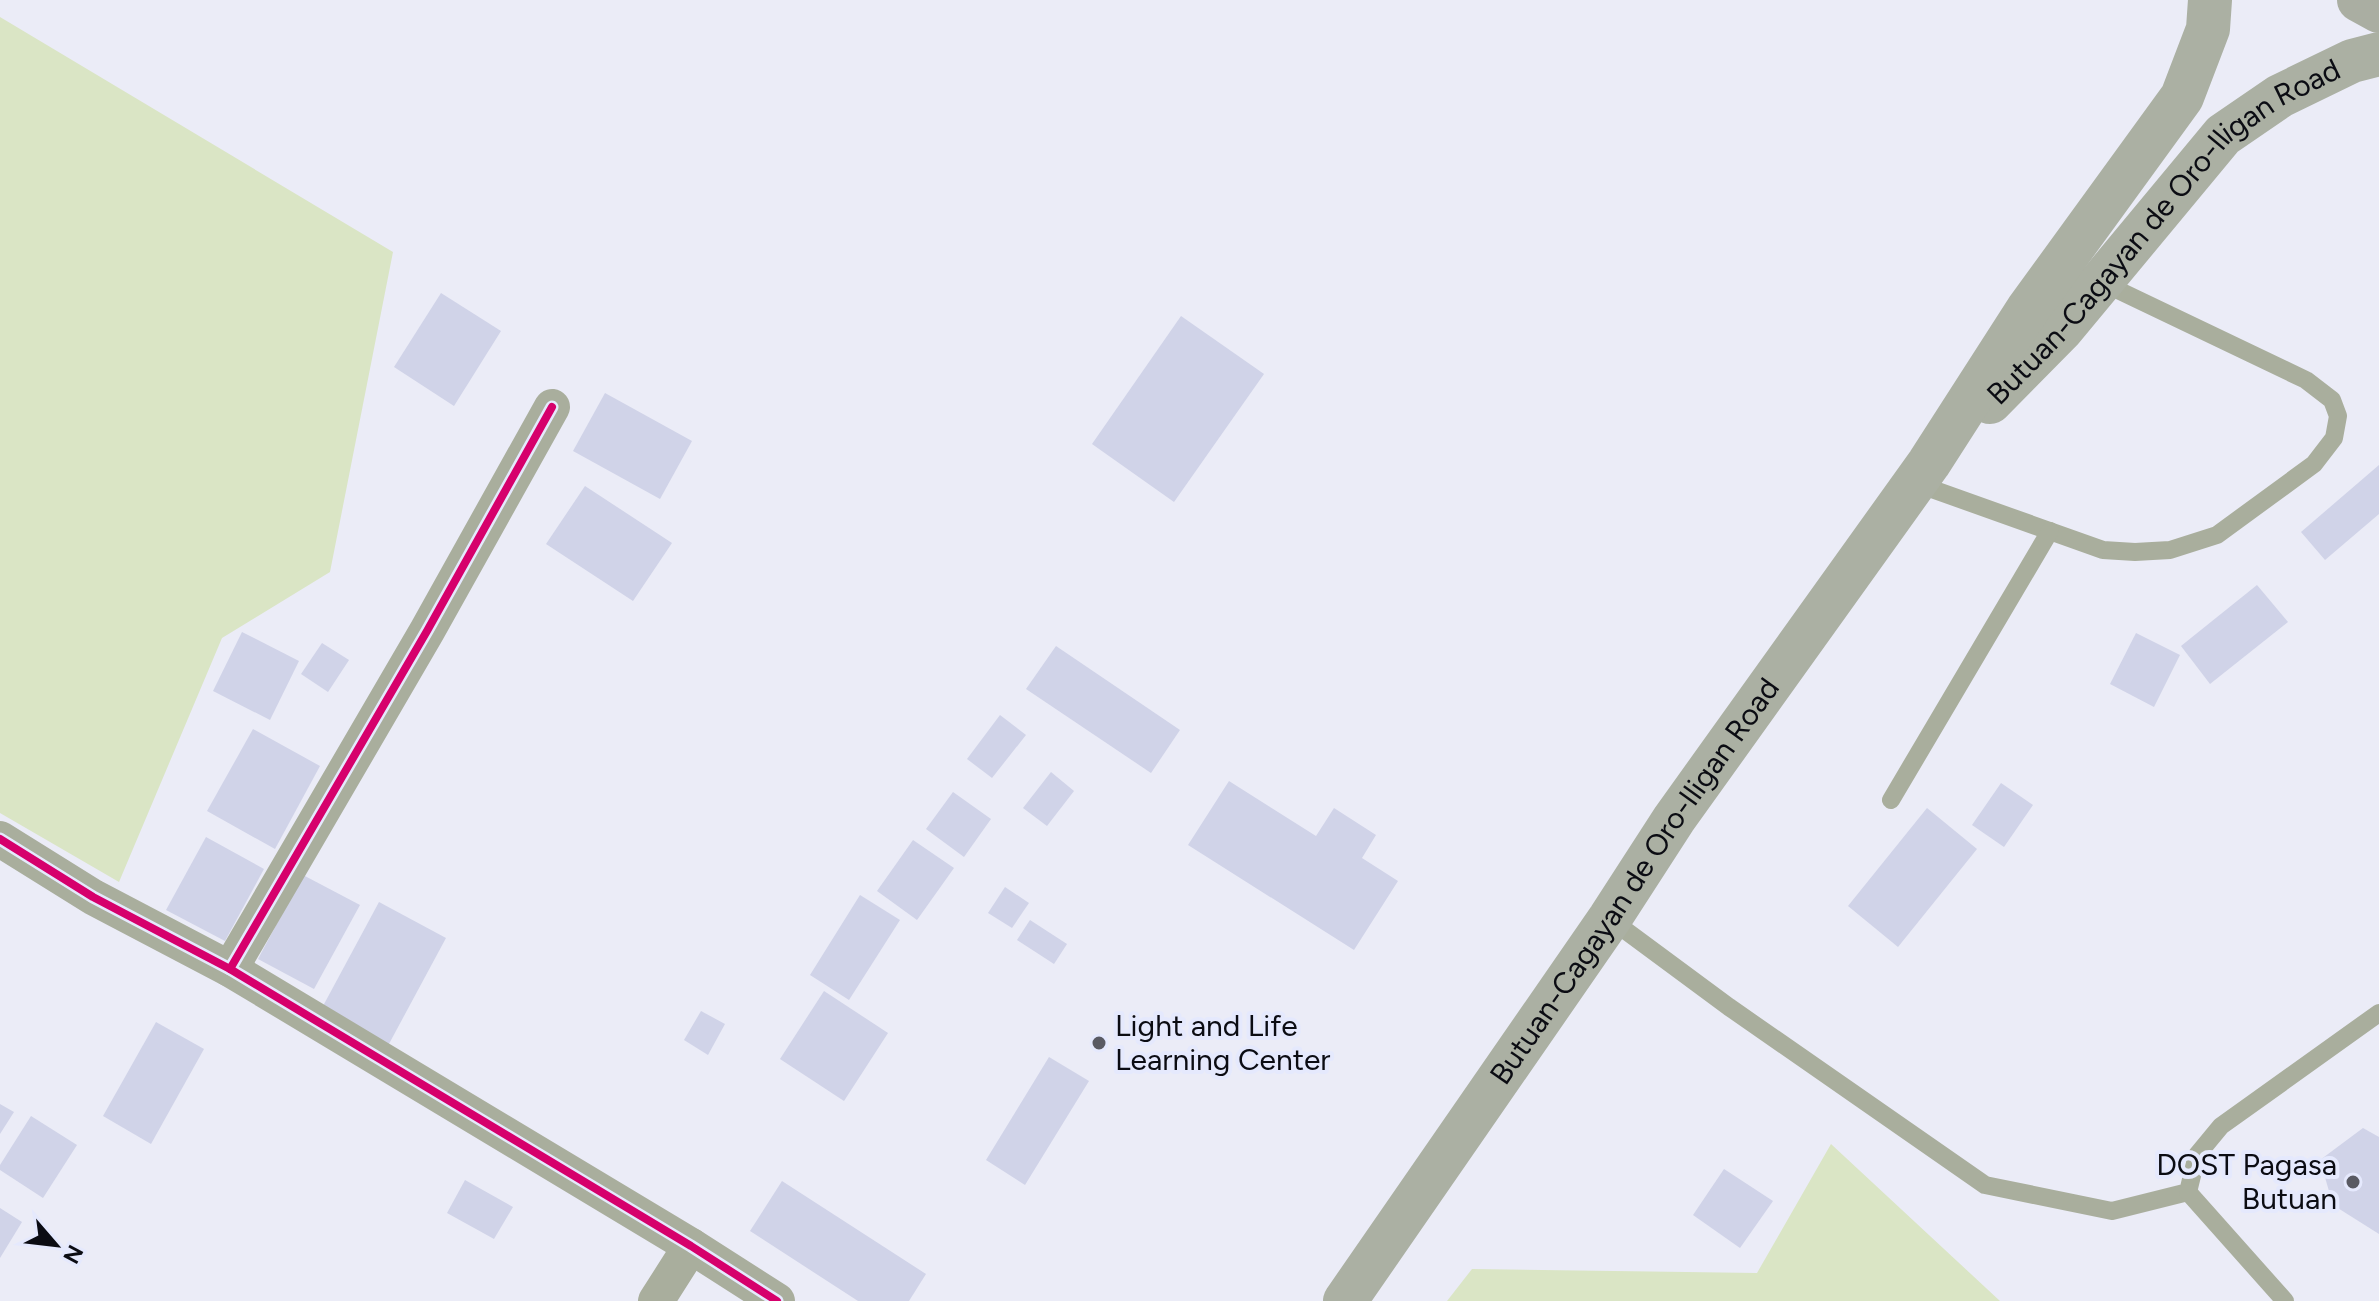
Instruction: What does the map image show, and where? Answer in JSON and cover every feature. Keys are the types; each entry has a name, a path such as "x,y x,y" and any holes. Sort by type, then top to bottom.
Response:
{"highway":[{"path":"2359,0 2379,11"}],"main road":[{"name":"Butuan-Cagayan de Oro-Iligan Road","path":"1345,1301 1610,918 1674,819 1922,473 2028,309 2182,97 2208,29 2210,0"},
{"name":"Butuan-Cagayan de Oro-Iligan Road","path":"1922,473 2062,329 2223,135 2280,96 2352,61 2379,54"}],"street":[{"path":"230,969 427,631 552,407"},
{"path":"0,839 93,897 230,969 777,1301"},
{"path":"656,1301 691,1246"}],"lane":[{"path":"1922,473 2050,531 2103,550 2170,550 2217,535 2314,464 2334,438 2338,416 2332,400 2306,380 2101,282"},
{"path":"1891,800 2050,531"},
{"path":"1610,918 1729,1007 1985,1185 2112,1211 2188,1192"},
{"path":"2188,1192 2197,1155 2221,1126 2379,1013"},
{"path":"2188,1192 2285,1301"}],"green space":[{"path":"0,17 393,252 330,572 222,638 119,882 0,813"},
{"path":"1831,1144 2000,1301 1447,1301 1472,1269 1757,1273"}],"building":[{"path":"441,293 501,331 454,406 394,367"},
{"path":"1181,316 1264,374 1174,502 1092,444"},
{"path":"605,393 692,441 660,499 573,451"},
{"path":"2379,465 2379,514 2325,560 2301,532"},
{"path":"585,486 672,543 633,601 546,544"},
{"path":"2257,585 2288,622 2210,684 2181,646"},
{"path":"242,632 299,661 270,720 213,691"},
{"path":"2136,633 2180,655 2154,707 2110,684"},
{"path":"322,643 349,660 328,692 301,674"},
{"path":"1056,646 1180,730 1151,773 1026,689"},
{"path":"1000,715 1026,735 992,778 967,759"},
{"path":"253,729 320,766 275,849 207,811"},
{"path":"1051,772 1074,791 1047,826 1023,808"},
{"path":"1229,781 1316,836 1334,808 1376,835 1362,858 1398,881 1354,950 1188,845"},
{"path":"2001,783 2033,805 2004,847 1972,825"},
{"path":"953,792 991,819 964,857 926,829"},
{"path":"1927,808 1977,849 1898,947 1848,906"},
{"path":"206,837 264,869 225,941 166,910"},
{"path":"913,840 954,868 917,920 877,891"},
{"path":"303,875 360,905 314,989 258,959"},
{"path":"1005,887 1029,903 1012,928 988,913"},
{"path":"860,895 900,920 849,1000 810,975"},
{"path":"379,902 446,938 383,1055 316,1019"},
{"path":"1030,920 1067,944 1054,964 1017,940"},
{"path":"824,991 888,1033 844,1101 780,1059"},
{"path":"701,1011 725,1024 708,1055 684,1040"},
{"path":"156,1022 204,1049 151,1144 103,1116"},
{"path":"1049,1057 1089,1081 1025,1185 986,1160"},
{"path":"0,1104 14,1112 0,1134"},
{"path":"31,1116 77,1145 43,1198 0,1170 0,1165"},
{"name":"DOST Pagasa Butuan","path":"2363,1128 2379,1137 2379,1234 2333,1205 2320,1160"},
{"path":"1724,1169 1773,1201 1740,1248 1693,1215"},
{"path":"465,1180 513,1207 494,1239 447,1213"},
{"path":"782,1181 926,1274 909,1301 858,1301 750,1231"},
{"path":"0,1208 22,1222 0,1258"}],"cycle path":[{"path":"230,969 427,631 552,407"},
{"path":"0,839 93,897 230,969 777,1301"}],"place":[{"name":"Light and Life Learning Center","path":"1099,1043"},
{"name":"DOST Pagasa Butuan","path":"2353,1182"}]}
